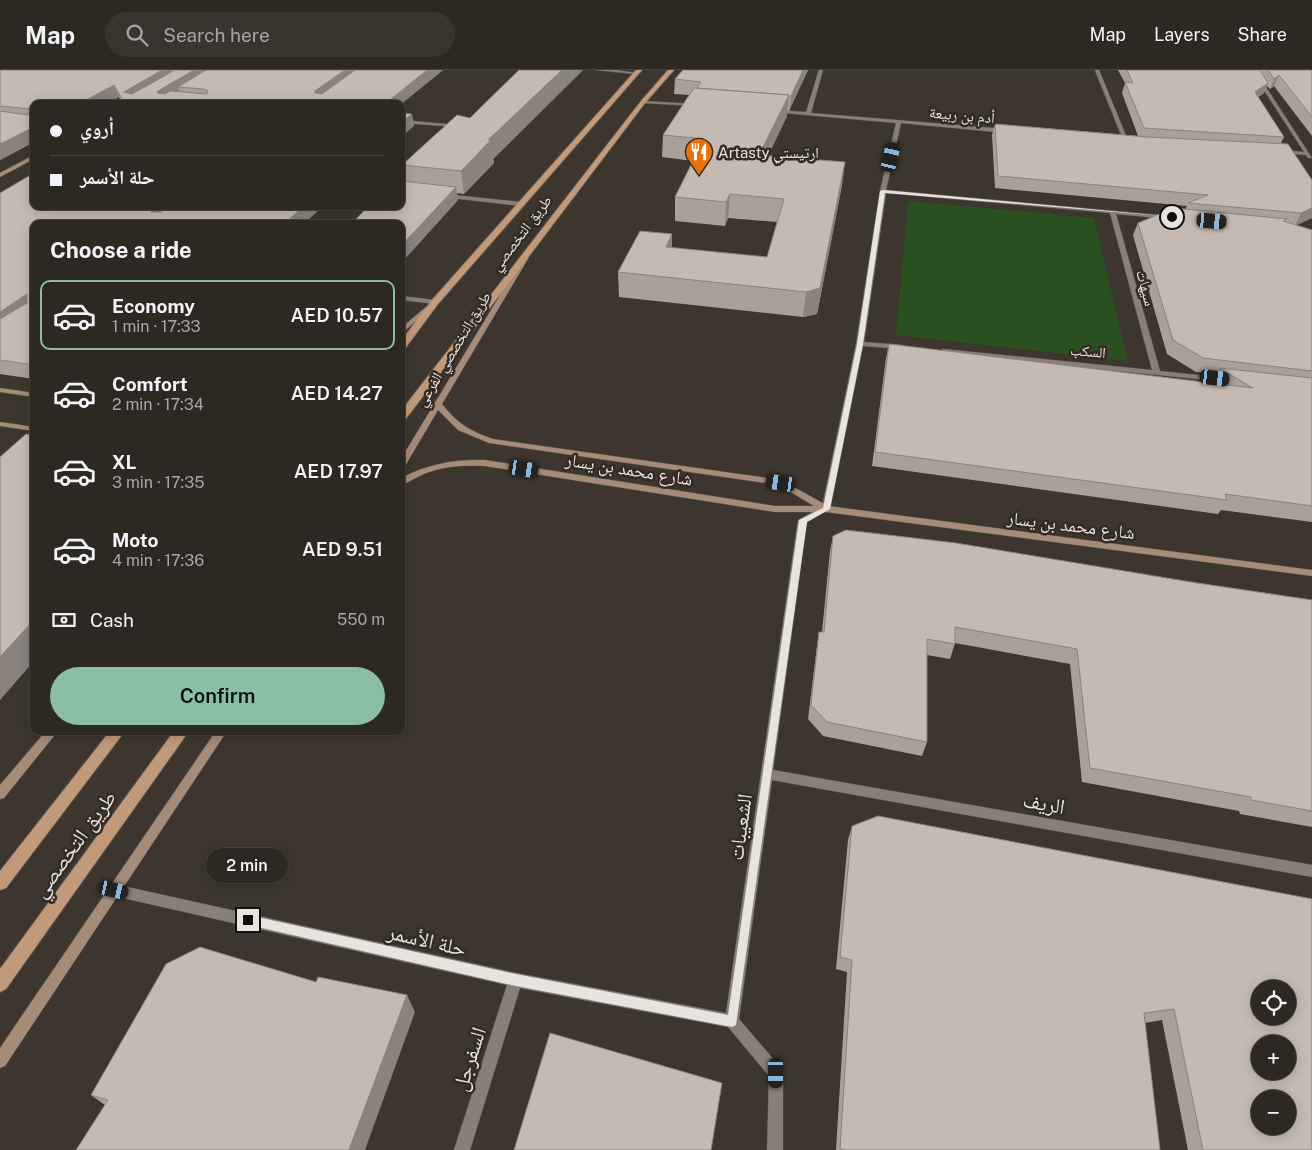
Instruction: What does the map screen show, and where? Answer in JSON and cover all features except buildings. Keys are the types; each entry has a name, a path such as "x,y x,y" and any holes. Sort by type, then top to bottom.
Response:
{"main road":[{"name":"طريق التخصصي","path":"405,413 643,102 671,70"},
{"name":"طريق التخصصي","path":"405,343 435,302 637,71"},
{"name":"طريق التخصصي","path":"0,883 115,735"},
{"name":"طريق التخصصي","path":"0,982 179,735"}],"street":[{"path":"598,70 637,71"},
{"path":"808,114 821,70"},
{"path":"1097,70 1127,142"},
{"path":"1253,70 1312,160"},
{"path":"643,102 704,105"},
{"name":"أدم بن ربيعة","path":"770,111 1014,132"},
{"path":"405,121 466,127 458,134"},
{"path":"826,509 860,344 883,191 899,122"},
{"path":"1117,141 1136,142"},
{"path":"1279,152 1308,154"},
{"path":"0,175 30,159"},
{"path":"883,191 1172,217"},
{"path":"438,195 521,204"},
{"name":"سيهات","path":"1112,212 1156,371"},
{"name":"طريق التخصصي الفرعي","path":"405,459 531,249"},
{"path":"405,298 435,302"},
{"path":"405,328 435,302"},
{"path":"860,344 909,348"},
{"name":"السكب","path":"938,351 1234,380"},
{"path":"0,390 30,395"},
{"name":"شارع محمد بن يسار","path":"438,405 454,426 492,440 781,483 826,509"},
{"path":"0,424 30,428"},
{"name":"شارع محمد بن يسار","path":"405,480 438,465 459,461 485,463 775,509 826,509 1312,573"},
{"name":"الشعيبات","path":"732,1021 803,520 826,509"},
{"path":"0,794 50,735"},
{"path":"0,1061 219,735"},
{"name":"الريف","path":"768,774 1312,871"},
{"name":"حلة الأسمر","path":"114,890 516,980 732,1021"},
{"name":"السفرجل","path":"462,1150 516,980"},
{"path":"732,1021 776,1073 775,1150"}],"green space":[{"path":"908,201 1094,218 1128,361 896,335"}],"place":[{"name":"Artasty ارتيستي","path":"699,176"}],"route":[{"path":"248,920 516,980 732,1021 803,520 826,509 860,344 883,191 1172,217"}]}
